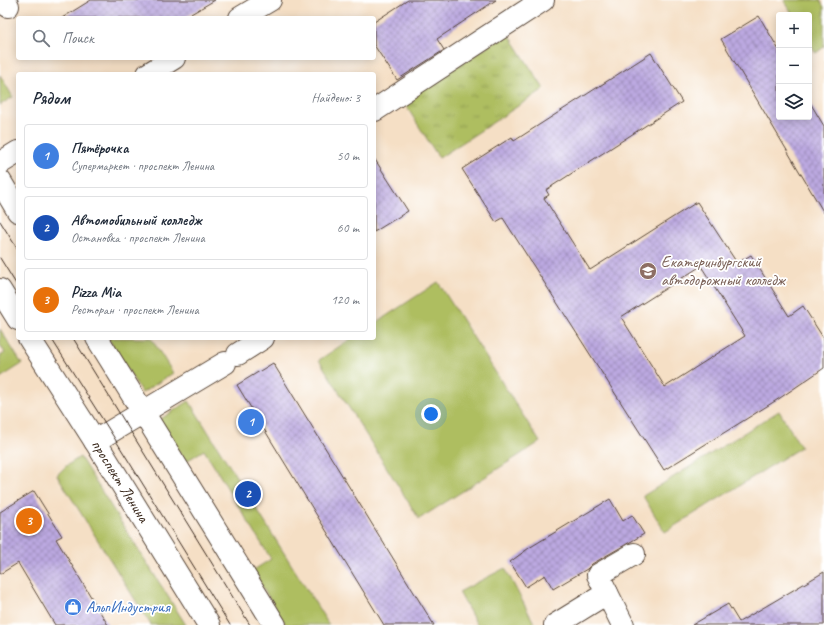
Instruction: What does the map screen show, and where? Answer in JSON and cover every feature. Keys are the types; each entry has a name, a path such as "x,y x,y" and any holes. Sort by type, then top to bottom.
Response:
{"main road":[{"path":"243,16 270,0"},
{"path":"376,109 543,0"},
{"path":"151,72 171,60"},
{"path":"0,163 16,153"},
{"path":"0,181 16,208"},
{"path":"0,290 16,317"},
{"name":"проспект Ленина","path":"30,340 96,441 209,625"},
{"path":"98,340 275,625"},
{"path":"96,441 260,340"},
{"path":"623,625 598,575 634,554"},
{"path":"555,625 607,593"}],"green space":[{"path":"784,0 820,0 824,7 824,47 816,53 812,47 812,12 791,12"},
{"path":"508,33 544,89 439,158 403,101"},
{"path":"0,75 13,97 0,105"},
{"path":"438,282 540,442 419,519 319,360 349,340 376,340 376,323"},
{"path":"0,329 22,364 0,378 0,356 5,353 0,345"},
{"path":"109,340 152,340 173,373 142,393"},
{"path":"189,401 329,625 286,625 252,571 271,559 204,450 185,462 159,420"},
{"path":"779,411 801,447 665,532 643,496"},
{"path":"80,457 186,625 151,625 57,475 66,466"},
{"path":"505,568 534,623 531,625 477,625 459,592"}],"building":[{"path":"91,0 215,0 187,16 65,16"},
{"path":"408,0 496,0 437,39 444,50 397,80 376,48 376,21"},
{"path":"759,16 776,45 776,120 812,120 812,106 824,126 824,213 721,39"},
{"path":"651,53 682,102 546,190 549,195 544,198 590,270 697,202 737,263 751,255 789,316 803,306 824,339 824,368 780,398 664,470 503,218 496,222 462,169 512,137 514,141","holes":["701,266 745,336 665,387 621,317"]},
{"path":"376,161 408,211 376,231"},
{"path":"273,363 434,625 384,625 237,385"},
{"path":"34,491 62,536 56,539 108,625 55,625 18,563 0,574 0,512"},
{"path":"610,499 623,521 632,515 644,534 592,564 587,569 553,589 545,575 526,587 510,562 529,548"},
{"path":"824,572 824,625 692,625 728,604 739,622"}],"tram line":[{"path":"0,221 16,247"},
{"path":"0,258 16,284"},
{"path":"52,340 230,625"},
{"path":"74,340 250,625"}],"place":[{"name":"Екатеринбургский автодорожный колледж","path":"648,271"},
{"name":"Пятёрочка","path":"251,422"},
{"name":"Автомобильный колледж","path":"248,494"},
{"name":"Pizza Mia","path":"29,521"},
{"name":"АльпИндустрия","path":"73,607"}]}
